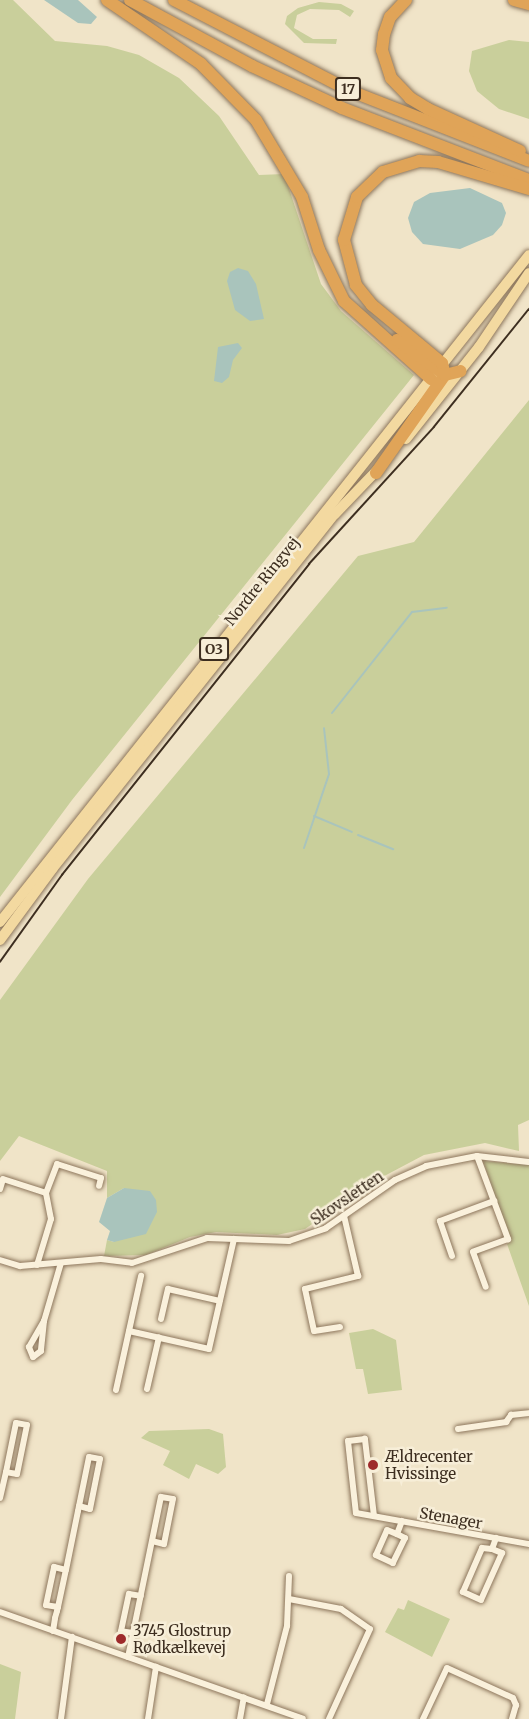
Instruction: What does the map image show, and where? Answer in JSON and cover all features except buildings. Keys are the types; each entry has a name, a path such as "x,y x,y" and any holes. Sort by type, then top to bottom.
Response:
{"highway":[{"path":"107,0 201,64 256,120 302,197 331,277 366,314 439,372 461,370"},
{"name":"17","path":"130,0 252,66 342,108 529,180"},
{"name":"17","path":"174,0 348,90 529,159"},
{"path":"406,0 390,17 384,34 382,50 391,78 410,98 428,109 529,159"},
{"path":"514,0 529,4"},
{"path":"439,372 372,305 356,285 344,240 351,210 367,185 383,172 419,161 438,162 529,189"},
{"path":"375,472 439,372"}],"main road":[{"name":"Nordre Ringvej","path":"0,922 439,372 529,255"},
{"name":"Nordre Ringvej","path":"0,940 52,868 335,514 375,472 461,370 529,273"}],"street":[{"name":"Skovsletten","path":"61,1263 143,1261 194,1240 234,1239 268,1243 302,1239 344,1216 411,1172 477,1156 529,1162"},
{"path":"477,1156 508,1239 473,1252 486,1287"},
{"path":"38,1265 51,1219 46,1193 57,1164 101,1178 99,1186"},
{"path":"0,1189 3,1179 46,1193"},
{"path":"452,1256 440,1221 494,1201"},
{"path":"340,1327 314,1331 304,1289 358,1276 344,1216"},
{"path":"129,1331 209,1348 234,1239"},
{"path":"0,1260 20,1266 61,1263 44,1321 41,1351 33,1357 29,1347 44,1321"},
{"path":"116,1390 141,1276"},
{"path":"161,1318 168,1289 220,1301"},
{"path":"147,1389 159,1337"},
{"path":"458,1430 506,1422 511,1415 529,1413"},
{"path":"0,1498 16,1423 27,1425 17,1474 6,1472"},
{"name":"Stenager","path":"374,1516 365,1439 348,1441 356,1513 529,1544"},
{"path":"52,1631 58,1607 79,1506 90,1457 100,1459 90,1509 79,1506"},
{"path":"128,1657 161,1497 173,1499 164,1544 152,1541"},
{"name":"Stenager","path":"397,1534 402,1521"},
{"name":"Stenager","path":"387,1530 397,1534 405,1538 393,1563 376,1555 387,1530"},
{"name":"Stenager","path":"492,1549 496,1538"},
{"name":"Stenager","path":"482,1548 492,1549 502,1553 481,1600 463,1592 482,1548"},
{"path":"58,1607 46,1605 52,1577 54,1568 66,1570"},
{"path":"267,1704 284,1644 289,1576"},
{"path":"133,1633 121,1631 127,1603 129,1594 141,1596"},
{"path":"289,1599 341,1609 370,1629 329,1719"},
{"path":"0,1612 267,1704 303,1719"},
{"path":"61,1719 72,1637"},
{"path":"148,1719 156,1667"},
{"path":"423,1719 447,1668 513,1698 516,1705 512,1719"},
{"path":"240,1719 244,1697"}],"green space":[{"path":"0,0 13,0 55,41 107,46 139,55 179,78 219,116 259,175 284,174 321,284 341,311 414,375 72,800 0,897"},
{"path":"319,2 341,4 354,11 350,17 339,10 310,9 297,15 294,28 313,39 337,39 336,44 304,43 285,24 287,16 298,8"},
{"path":"509,40 529,42 529,119 499,109 477,91 469,71 472,51"},
{"path":"529,400 529,1120 518,1125 519,1151 485,1143 424,1155 373,1182 305,1229 277,1235 216,1232 190,1237 146,1255 104,1256 107,1240 114,1242 124,1188 107,1198 107,1171 19,1136 0,1161 0,1000 88,879 358,556 414,542"},
{"path":"483,1161 529,1165 529,1306 507,1244 511,1241"},
{"path":"373,1329 396,1340 402,1390 368,1394 363,1369 356,1369 349,1333"},
{"path":"209,1429 223,1434 226,1467 218,1474 196,1464 189,1479 163,1465 170,1451 141,1438 149,1431"},
{"path":"408,1600 450,1619 432,1657 385,1632 398,1608 404,1610"},
{"path":"0,1664 21,1672 15,1719 0,1719"}],"water":[{"path":"44,0 78,0 97,17 91,24 78,23"},
{"path":"470,188 502,203 506,213 502,225 493,235 460,249 423,244 412,232 408,218 414,202 430,193"},
{"path":"238,268 248,271 256,284 264,319 250,321 235,310 227,281 230,272"},
{"path":"238,343 242,348 233,360 229,377 222,383 214,381 218,347"},
{"path":"124,1188 150,1191 156,1200 157,1212 146,1234 114,1242 107,1240 110,1231 99,1222 107,1198"}],"waterway":[{"path":"332,713 412,612 447,608"},
{"path":"304,848 329,774 324,728"},
{"path":"314,816 352,832"},
{"path":"358,835 393,849"}],"tram line":[{"path":"0,962 62,875 309,564 434,427 529,309"}],"place":[{"name":"Ældrecenter Hvissinge","path":"373,1465"},
{"name":"3745 Glostrup Rødkælkevej","path":"121,1639"}]}
